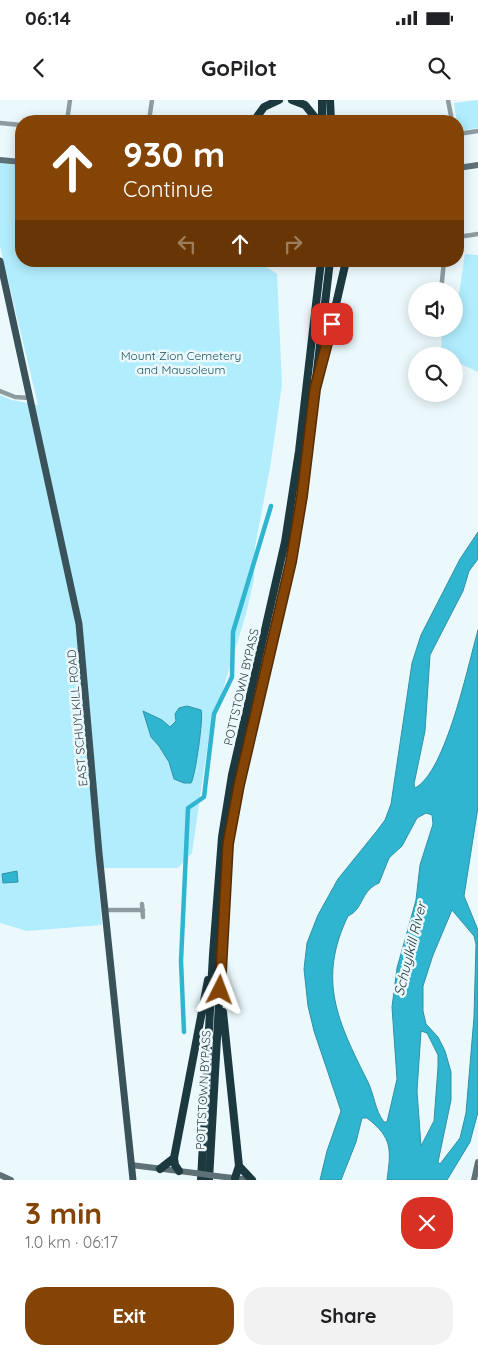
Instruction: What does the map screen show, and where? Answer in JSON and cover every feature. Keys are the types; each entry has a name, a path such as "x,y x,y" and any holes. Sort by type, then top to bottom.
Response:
{"highway":[{"path":"258,115 264,107 279,100"},
{"path":"292,100 305,106 313,115"},
{"path":"322,100 322,115"},
{"path":"330,100 331,115"},
{"name":"POTTSTOWN BYPASS","path":"201,1180 218,869 227,804 285,542 299,451 320,267"},
{"name":"POTTSTOWN BYPASS","path":"213,1178 228,844 239,785 291,562 302,496 329,267"},
{"path":"315,389 345,267"},
{"path":"224,914 223,1020 240,1166 252,1180"},
{"path":"179,1171 175,1165 174,1158 213,954"},
{"path":"160,1169 174,1158"},
{"path":"232,1178 240,1166"}],"main road":[{"name":"EAST SCHUYLKILL ROAD","path":"0,261 79,624 105,910 133,1180"}],"street":[{"path":"68,115 70,100"},
{"path":"150,115 152,100"},
{"path":"450,100 451,115"},
{"path":"0,123 15,125"},
{"path":"464,133 478,131"},
{"path":"0,160 15,161"},
{"path":"464,167 478,165"},
{"path":"464,236 478,234"},
{"path":"442,282 443,267"},
{"path":"0,391 15,397 30,398"},
{"path":"142,904 143,917"},
{"path":"105,910 143,910"},
{"path":"474,1180 478,1162"},
{"path":"131,1165 195,1173 213,1178 252,1180"}],"green space":[{"path":"478,100 478,128 464,130 464,115 456,115 454,103"},
{"name":"Mount Zion Cemetery and Mausoleum","path":"0,163 15,165 15,267 266,267 277,274 282,384 271,462 255,547 254,580 246,614 209,735 192,853 178,868 97,868 102,925 27,931 0,923 0,395 12,400 38,405 0,246"},
{"path":"465,254 478,255 478,372 463,365 463,347 441,347 442,337 463,337 463,282 461,282"}],"water":[{"name":"Schuylkill River","path":"478,532 478,559 469,571 463,591 430,655 425,731 414,784 415,788 426,778 437,761 446,740 462,691 478,630 478,807 464,896 478,930 478,1112 470,1142 447,1180 387,1180 389,1152 386,1138 367,1118 362,1118 356,1142 341,1180 320,1180 327,1151 341,1111 314,1031 308,1006 304,969 307,943 318,915 338,879 385,820 391,804 412,663 421,635 460,559","holes":["426,813 432,815 433,824 420,865 416,900 397,968 392,1007 397,1079 387,1122 384,1122 340,1019 333,981 334,960 339,939 348,916 357,909 368,891 379,883 389,858 402,846 417,818","452,910 474,936 476,944 474,1017 466,1113 460,1138 440,1164 438,1162 451,1100 451,1072 445,1051 438,1037 426,1024 423,1011 423,986 433,955","421,1031 427,1033 438,1055 434,1121 421,1146 417,1091"]},
{"path":"187,706 201,710 202,715 197,759 191,783 184,783 174,779 169,762 151,737 143,711 162,720 170,727 176,721 175,714 179,708"},
{"path":"17,871 18,882 3,883 2,874"}],"waterway":[{"path":"184,1032 181,961 188,808 204,797 214,714 232,677 233,632 271,506"}],"route":[{"path":"220,990 228,844 239,785 291,562 302,496 315,389 332,324"}]}
